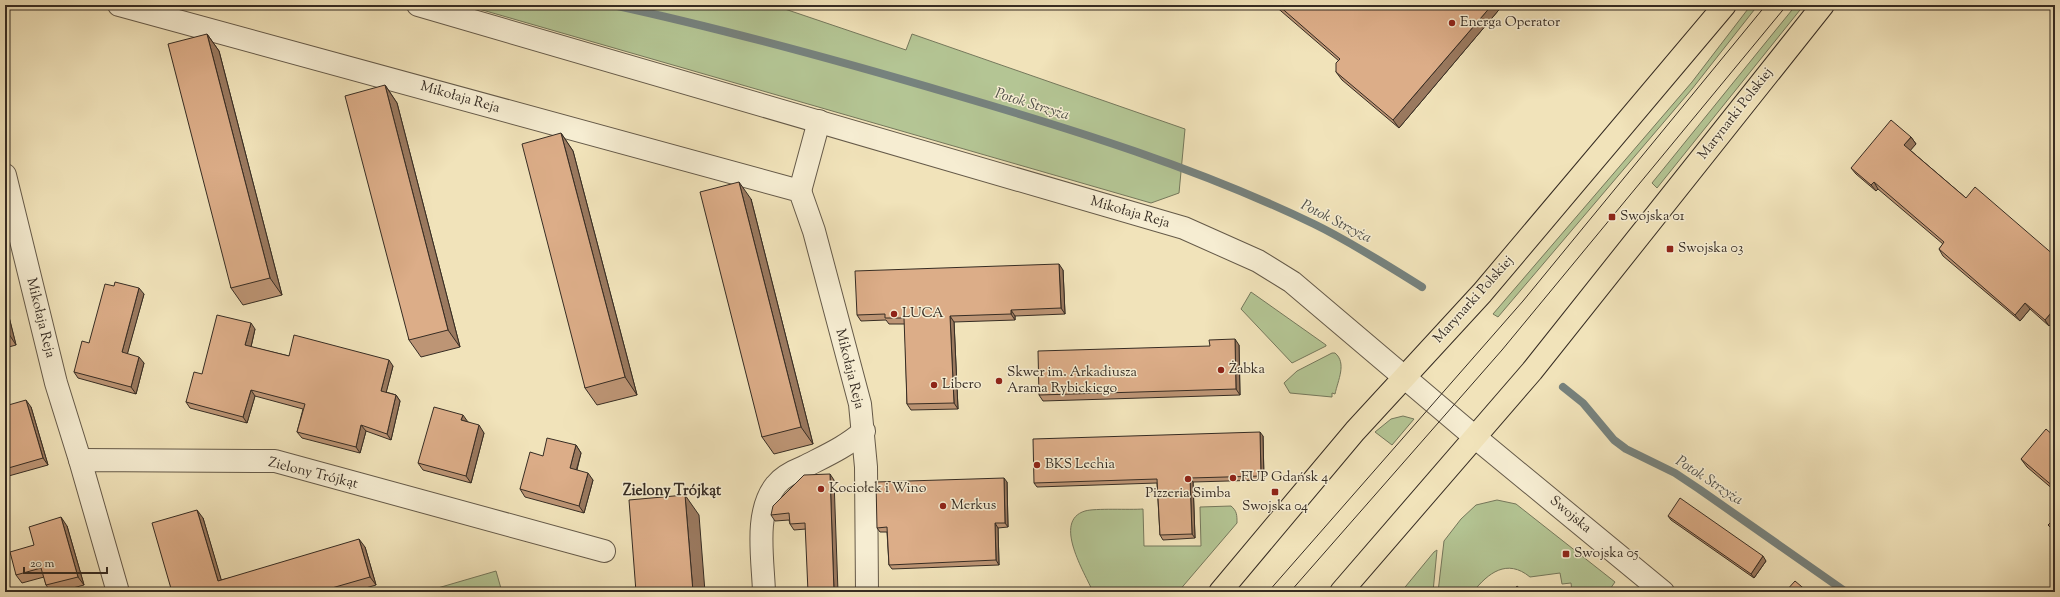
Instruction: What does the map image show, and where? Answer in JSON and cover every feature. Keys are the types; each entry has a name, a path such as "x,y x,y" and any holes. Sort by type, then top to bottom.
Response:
{"main road":[{"name":"Marynarki Polskiej","path":"1220,592 1404,376 1482,293 1726,5"},
{"name":"Marynarki Polskiej","path":"1342,592 1476,438 1532,371 1823,5"}],"street":[{"name":"Mikołaja Reja","path":"119,5 800,191 821,259 860,404 864,431 866,467 867,592"},
{"name":"Mikołaja Reja","path":"418,5 1184,228 1258,261 1292,282 1476,438"},
{"path":"800,191 819,121"},
{"name":"Mikołaja Reja","path":"5,175 56,382 80,460"},
{"path":"764,592 762,529 769,496 775,486 784,477 849,444 864,431"},
{"name":"Swojska","path":"1476,438 1663,592"},
{"path":"80,460 118,592"},
{"name":"Zielony Trójkąt","path":"80,460 275,462 604,551"}],"green space":[{"path":"465,5 773,5 906,50 912,34 1185,129 1179,193 1151,203"},
{"path":"1751,5 1758,5 1692,89 1498,317 1493,314 1692,82"},
{"path":"1796,5 1804,5 1657,188 1652,183"},
{"path":"1251,292 1326,346 1292,363 1241,309"},
{"path":"1332,353 1335,353 1339,357 1341,372 1335,394 1332,393 1332,397 1290,393 1284,383 1297,371"},
{"path":"1403,416 1414,419 1392,445 1375,432 1391,419"},
{"path":"1497,500 1516,504 1615,582 1608,592 1572,592 1571,583 1562,584 1560,573 1530,577 1522,571 1506,568 1498,570 1485,579 1473,592 1438,592 1444,541 1461,519 1476,505"},
{"path":"1231,506 1236,513 1237,523 1178,592 1093,592 1078,561 1071,536 1071,525 1076,517 1085,511 1143,509 1144,546 1201,546 1200,507"},
{"path":"1437,550 1433,592 1401,592 1434,552"},
{"path":"496,571 502,592 424,592"}],"building":[{"path":"1278,5 1492,5 1393,120 1336,72 1336,63 1340,59"},
{"path":"207,34 270,278 231,288 168,44"},
{"path":"385,85 448,330 409,340 345,96"},
{"path":"1891,120 1911,137 1904,145 1966,198 1975,187 2055,256 2055,308 2045,320 2025,303 2015,315 1939,249 1944,242 1874,182 1871,185 1851,168"},
{"path":"561,133 625,377 585,388 522,144"},
{"path":"739,182 801,427 762,437 700,192"},
{"path":"1059,264 1061,308 1011,310 1011,314 950,316 954,403 907,404 904,318 885,318 885,314 857,315 855,271"},
{"path":"115,282 139,288 122,352 139,357 131,387 74,372 82,341 89,343 105,284 114,286"},
{"path":"217,315 251,323 245,345 289,356 294,335 389,360 381,391 396,395 387,434 361,425 356,447 297,432 305,404 251,390 243,417 186,402 194,372 202,374"},
{"path":"1235,339 1236,389 1039,395 1038,351 1210,346 1209,340"},
{"path":"26,400 43,458 5,469 5,406"},
{"path":"434,407 463,415 461,420 479,425 466,476 418,463"},
{"path":"2046,429 2055,437 2055,488 2021,459"},
{"path":"1260,432 1261,476 1190,478 1192,534 1160,535 1157,479 1034,483 1033,439"},
{"path":"547,438 576,445 570,468 588,473 579,506 520,489 530,452 543,456"},
{"path":"830,474 834,592 808,592 805,523 790,524 789,513 771,515 773,506 804,475"},
{"name":"Merkus","path":"1004,478 1005,523 995,523 996,560 889,565 887,527 877,528 876,482"},
{"path":"685,495 693,592 636,592 629,500"},
{"path":"1680,498 1763,556 1751,574 1668,516"},
{"path":"197,510 218,581 359,539 370,577 318,592 172,592 152,523"},
{"path":"61,517 78,577 46,585 41,568 16,575 10,552 34,545 29,527"},
{"path":"2055,518 2055,532 2048,525"},
{"path":"1795,581 1808,592 1785,592"},
{"path":"1517,586 1524,592 1512,592"}],"waterway":[{"name":"Potok Strzyża","path":"613,5 784,46 952,94 1090,136 1136,152 1226,185 1314,224 1355,246 1422,287"},
{"name":"Potok Strzyża","path":"1563,387 1583,403 1614,440 1626,449 1675,473 1846,592"}],"tram line":[{"path":"1268,592 1523,301 1766,5"},
{"path":"1290,592 1502,350 1787,5"}],"place":[{"name":"Energa Operator","path":"1452,23"},
{"name":"Swojska 01","path":"1612,217"},
{"name":"Swojska 03","path":"1670,249"},
{"name":"LUCA","path":"894,314"},
{"name":"Żabka","path":"1221,370"},
{"name":"Skwer im. Arkadiusza Arama Rybickiego","path":"999,381"},
{"name":"Libero","path":"934,385"},
{"name":"BKS Lechia","path":"1037,465"},
{"name":"FUP Gdańsk 4","path":"1233,478"},
{"name":"Pizzeria Simba","path":"1188,479"},
{"name":"Kociołek i Wino","path":"821,489"},
{"name":"Swojska 04","path":"1275,492"},
{"name":"Merkus","path":"943,506"},
{"name":"Swojska 05","path":"1566,554"}],"district":[{"name":"Zielony Trójkąt","path":"672,491"}]}
